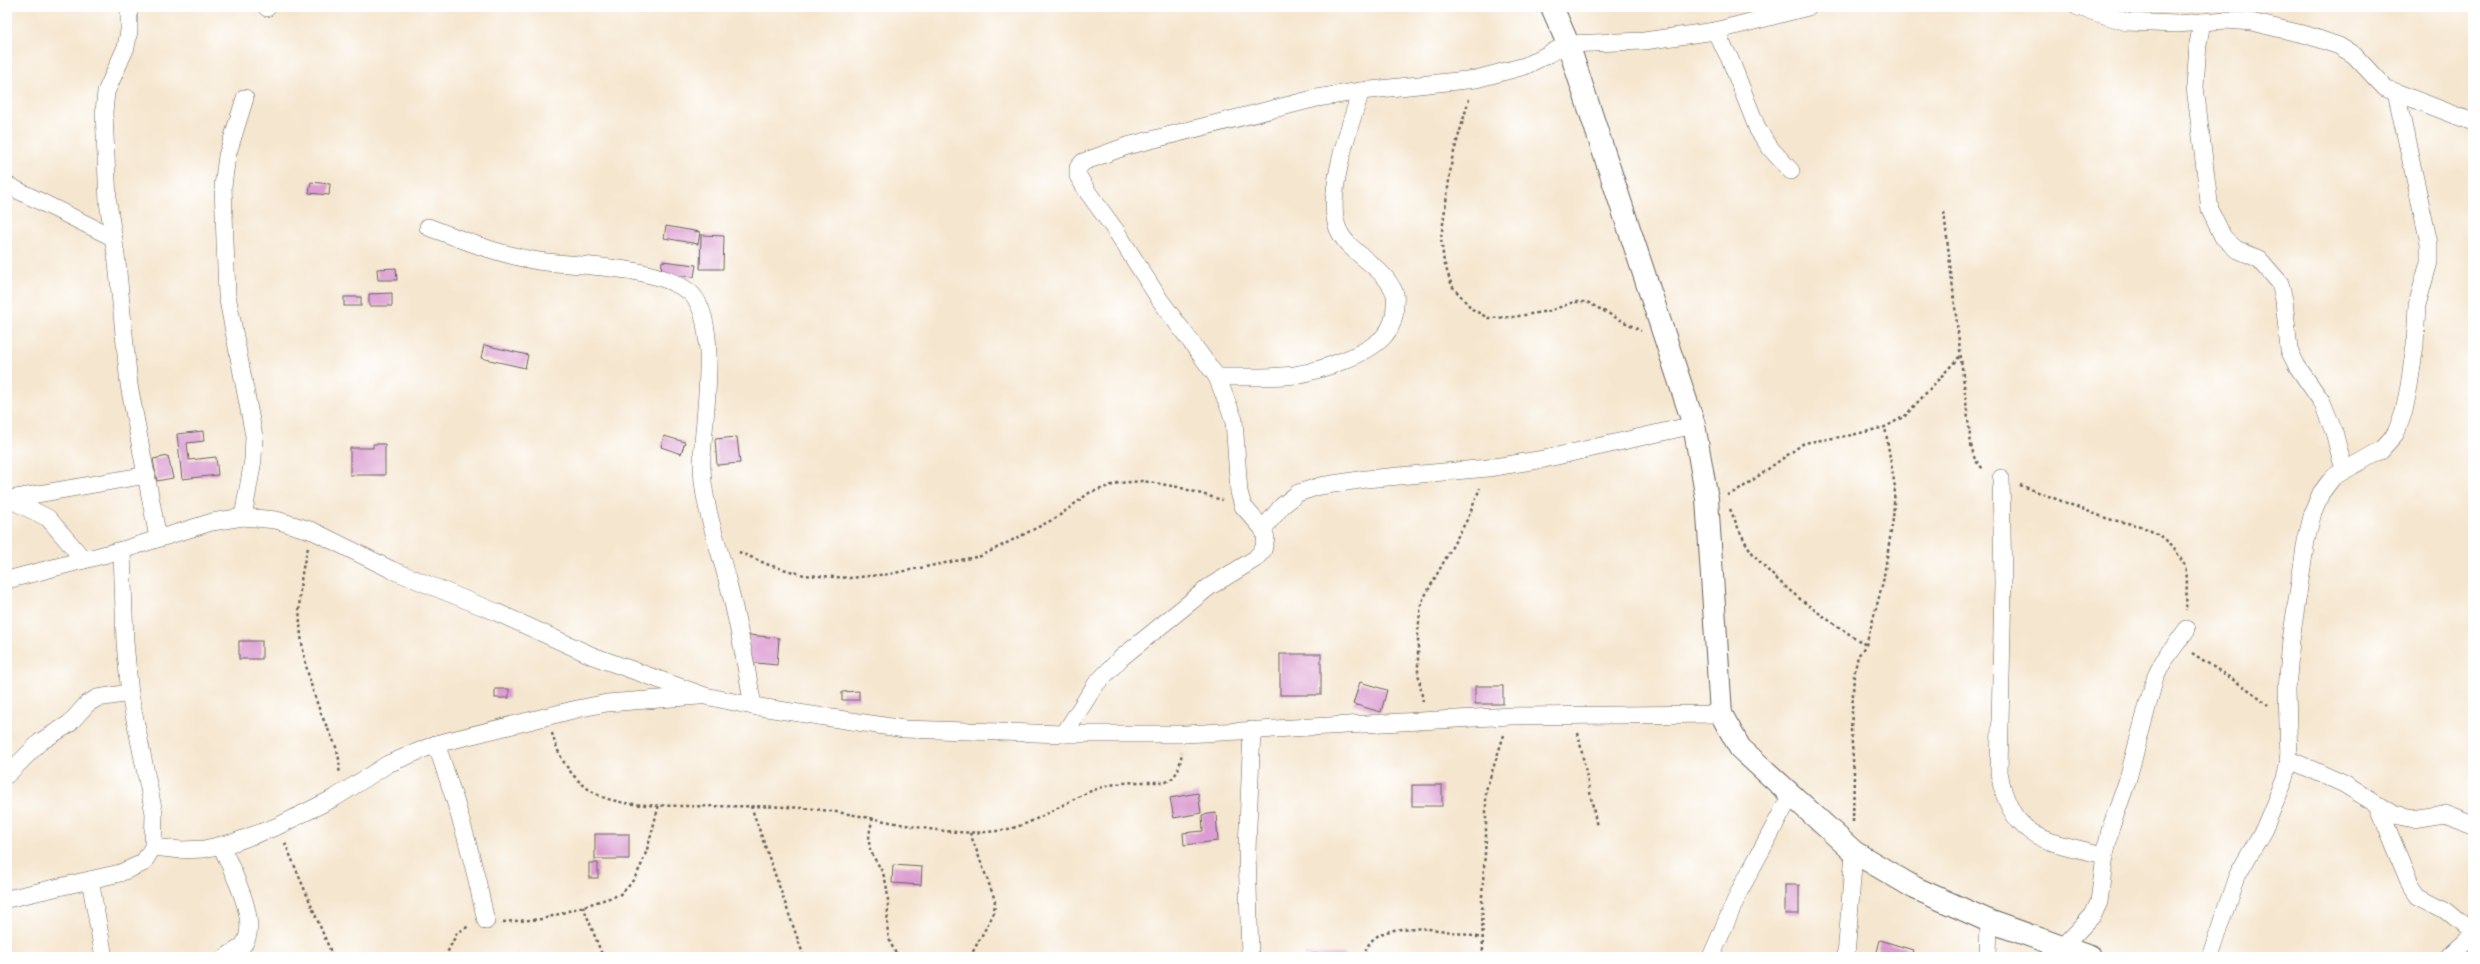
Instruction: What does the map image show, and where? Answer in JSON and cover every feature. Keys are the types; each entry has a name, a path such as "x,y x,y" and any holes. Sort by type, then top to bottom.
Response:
{"street":[{"path":"128,7 129,31 126,48 108,86 104,112 108,202 114,238 129,385 158,538"},
{"path":"1552,7 1568,44 1694,425 1707,499 1721,714 1740,748 1854,852 1915,888 1988,921 2078,953 2093,915 2100,902 2105,855 2155,678 2163,662 2186,629"},
{"path":"1064,734 1096,684 1121,658 1208,587 1255,559 1263,550 1266,538 1263,529 1243,506 1239,492 1234,420 1216,377 1160,300 1116,231 1089,194 1078,176 1078,168 1083,162 1127,146 1317,98 1361,91 1476,79 1525,66 1568,44 1644,41 1716,31 1808,7"},
{"path":"2078,7 2127,22 2177,24 2227,20 2251,22 2307,35 2354,55 2375,80 2385,88 2473,122"},
{"path":"2202,22 2198,44 2195,87 2210,210 2214,224 2223,237 2236,249 2259,259 2280,283 2284,300 2289,350 2327,414 2344,470"},
{"path":"1716,31 1730,59 1758,130 1771,149 1791,171"},
{"path":"1216,377 1295,375 1332,366 1362,351 1385,335 1395,316 1396,296 1387,277 1344,240 1337,227 1333,209 1346,137 1361,91"},
{"path":"2210,957 2237,876 2264,829 2285,779 2288,759 2287,690 2292,640 2306,541 2313,512 2321,494 2333,477 2380,450 2396,433 2406,405 2415,345 2417,305 2429,262 2429,243 2396,92"},
{"path":"243,517 253,460 254,436 227,295 223,186 227,156 245,98"},
{"path":"7,185 114,238"},
{"path":"428,227 484,248 537,261 583,265 666,279 689,291 702,308 708,329 708,365 702,463 706,500 735,610 753,706"},
{"path":"1263,529 1282,506 1298,494 1320,486 1366,479 1488,468 1544,459 1694,425"},
{"path":"8,499 147,475"},
{"path":"2001,478 2003,584 1999,772 2002,790 2014,817 2029,833 2074,848 2105,855"},
{"path":"8,499 48,518 84,560"},
{"path":"7,580 122,550 212,522 243,517 276,520 313,531 392,570 496,612 593,656 705,696 753,706 904,729 1064,734 1185,734 1511,716 1574,714 1721,714"},
{"path":"7,899 120,873 143,863 154,847 154,812 130,693 125,635 122,550"},
{"path":"7,775 40,742 69,724 87,704 97,698 130,693"},
{"path":"154,847 181,850 235,842 278,826 336,797 388,764 436,744 607,703 705,696"},
{"path":"1250,957 1247,850 1252,730"},
{"path":"436,744 454,794 477,876 486,921"},
{"path":"2288,759 2344,784 2394,815 2404,818 2425,818 2444,814 2473,825"},
{"path":"1711,957 1740,890 1791,795"},
{"path":"2378,806 2410,884 2418,896 2445,910 2473,934 2450,957"},
{"path":"221,845 247,912 250,929 244,945 226,957"},
{"path":"1846,957 1854,852"},
{"path":"90,880 104,957"},
{"path":"1988,921 1988,957"}],"path":[{"path":"1476,79 1452,159 1445,197 1441,238 1444,262 1452,286 1472,309 1488,318 1549,311 1574,302 1587,302 1641,332 1664,332"},
{"path":"1944,212 1971,446 1975,460 1983,469 2001,478 2108,519 2141,526 2161,536 2176,550 2185,566 2188,578 2186,629 2187,642 2192,654 2255,694 2287,721"},
{"path":"1866,645 1806,603 1754,554 1739,531 1724,496 1739,490 1804,443 1852,435 1885,427 1906,416 1960,356"},
{"path":"1854,852 1852,698 1858,656 1866,645 1882,582 1893,519 1894,487 1885,427"},
{"path":"1426,720 1418,672 1418,632 1422,603 1468,518 1488,468"},
{"path":"718,544 769,565 804,575 850,578 889,574 981,556 1056,518 1089,494 1118,483 1142,481 1178,487 1243,506"},
{"path":"313,531 304,560 299,588 299,619 312,686 322,718 338,749 340,768 336,797"},
{"path":"1574,714 1597,827"},
{"path":"548,716 554,741 564,763 577,781 599,795 624,802 659,805 751,806 828,810 943,831 970,833 1004,830 1040,819 1102,787 1115,784 1166,782 1173,779 1180,764 1185,734"},
{"path":"1483,957 1482,938 1486,790 1494,758 1511,716"},
{"path":"445,957 457,933 466,926 486,921 519,922 543,919 619,895 635,878 659,805"},
{"path":"751,806 804,957"},
{"path":"873,818 868,836 869,850 880,869 887,889 886,929 893,949 899,957"},
{"path":"278,826 333,957"},
{"path":"970,833 995,900 994,913 970,957"},
{"path":"583,906 603,957"},
{"path":"1364,957 1365,950 1377,936 1392,930 1418,928 1447,930 1482,938"}],"building":[{"path":"311,182 330,184 329,195 309,193"},
{"path":"666,226 700,232 698,244 664,238"},
{"path":"701,235 724,236 723,269 700,269"},
{"path":"662,261 696,265 694,277 661,274"},
{"path":"396,268 397,280 378,280 377,269"},
{"path":"392,293 392,306 369,306 369,294"},
{"path":"344,297 361,297 361,306 344,306"},
{"path":"484,345 528,355 525,368 481,358"},
{"path":"203,431 204,441 187,443 189,460 216,457 218,475 182,479 177,434"},
{"path":"664,436 685,442 681,454 661,447"},
{"path":"737,437 740,463 717,465 715,439"},
{"path":"373,444 385,444 385,475 350,475 350,448 373,448"},
{"path":"168,456 173,478 157,481 153,459"},
{"path":"749,635 779,638 777,665 746,662"},
{"path":"239,641 262,641 262,659 239,659"},
{"path":"1280,654 1321,654 1321,695 1280,695"},
{"path":"1360,682 1387,690 1381,712 1353,704"},
{"path":"1475,686 1503,686 1503,704 1475,704"},
{"path":"495,689 509,689 509,698 495,698"},
{"path":"859,691 859,700 842,700 842,692"},
{"path":"1412,785 1442,785 1442,806 1412,806"},
{"path":"1198,793 1201,813 1174,818 1170,798"},
{"path":"1216,813 1218,841 1184,845 1183,833 1203,831 1202,815"},
{"path":"595,834 629,834 629,859 595,859"},
{"path":"589,863 598,863 598,878 589,878"},
{"path":"893,865 922,867 921,885 892,883"},
{"path":"1785,885 1799,885 1799,914 1785,914"},
{"path":"1880,940 1913,950 1911,957 1876,956"},
{"path":"1305,954 1344,954 1344,957 1305,957"}]}
